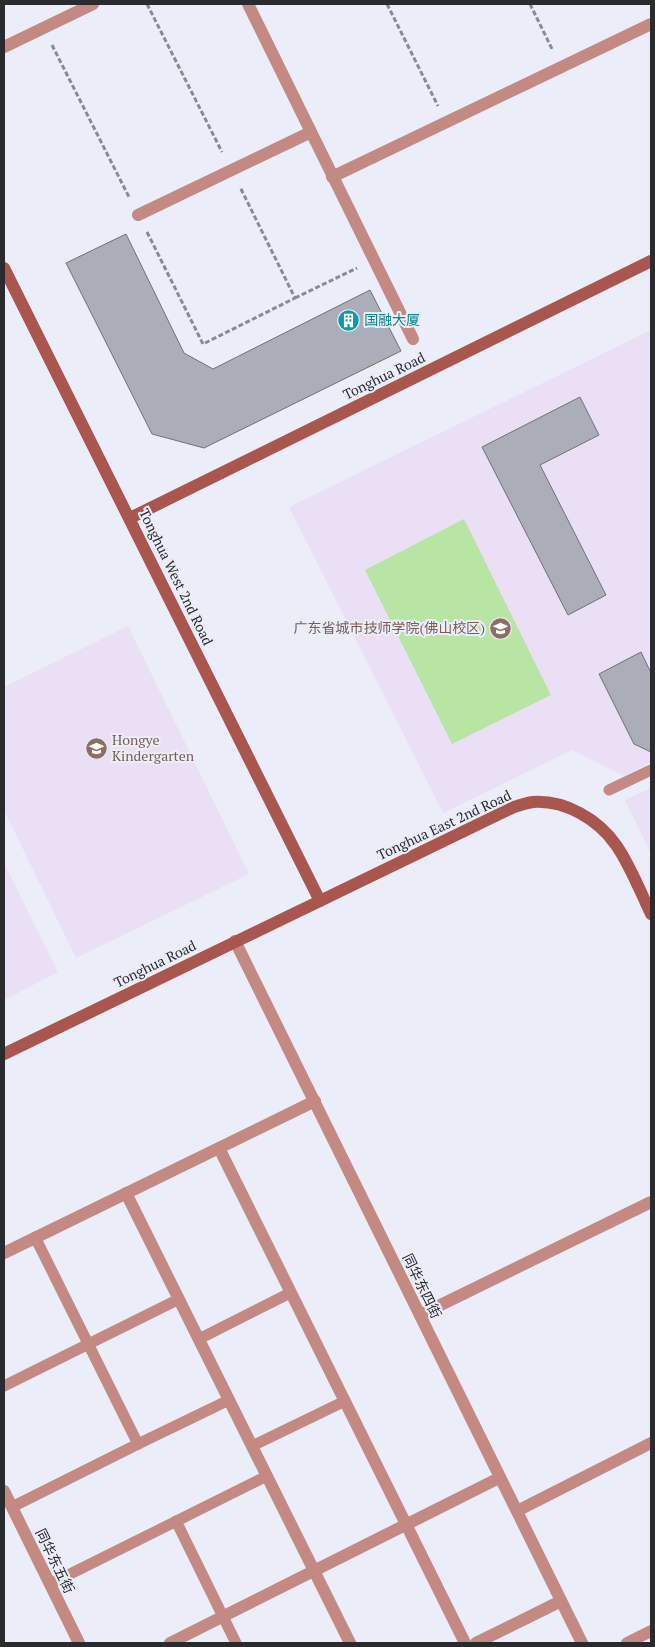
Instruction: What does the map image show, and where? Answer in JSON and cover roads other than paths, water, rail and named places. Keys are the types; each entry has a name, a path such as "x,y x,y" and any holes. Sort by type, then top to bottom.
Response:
{"street":[{"path":"4,48 93,4"},
{"path":"262,4 249,7 413,339"},
{"path":"332,177 651,24"},
{"path":"138,215 310,132"},
{"name":"Tonghua Road","path":"130,518 651,262"},
{"name":"Tonghua West 2nd Road","path":"4,268 320,901"},
{"name":"Tonghua East 2nd Road","path":"320,901 514,807 533,802 574,810 591,819 606,832 618,846 651,914"},
{"name":"Tonghua Road","path":"4,1054 320,901"},
{"name":"同华东四街","path":"235,941 582,1643"},
{"path":"4,1253 314,1101"},
{"path":"219,1148 465,1643"},
{"path":"126,1193 350,1643"},
{"path":"420,1315 651,1202"},
{"path":"517,1511 651,1443"},
{"path":"170,1643 500,1478"},
{"name":"同华东五街","path":"4,1491 79,1643"},
{"path":"476,1643 561,1601"},
{"path":"627,1643 651,1632"}],"lane":[{"path":"609,790 651,770"},
{"path":"35,1238 138,1444"},
{"path":"199,1339 290,1293"},
{"path":"4,1386 179,1299"},
{"path":"12,1507 229,1400"},
{"path":"252,1446 345,1401"},
{"path":"50,1584 267,1476"},
{"path":"176,1522 236,1643"}],"place":[{"name":"国融大厦","path":"348,320"},
{"name":"广东省城市技师学院(佛山校区)","path":"501,628"},
{"name":"Hongye Kindergarten","path":"96,748"}]}
